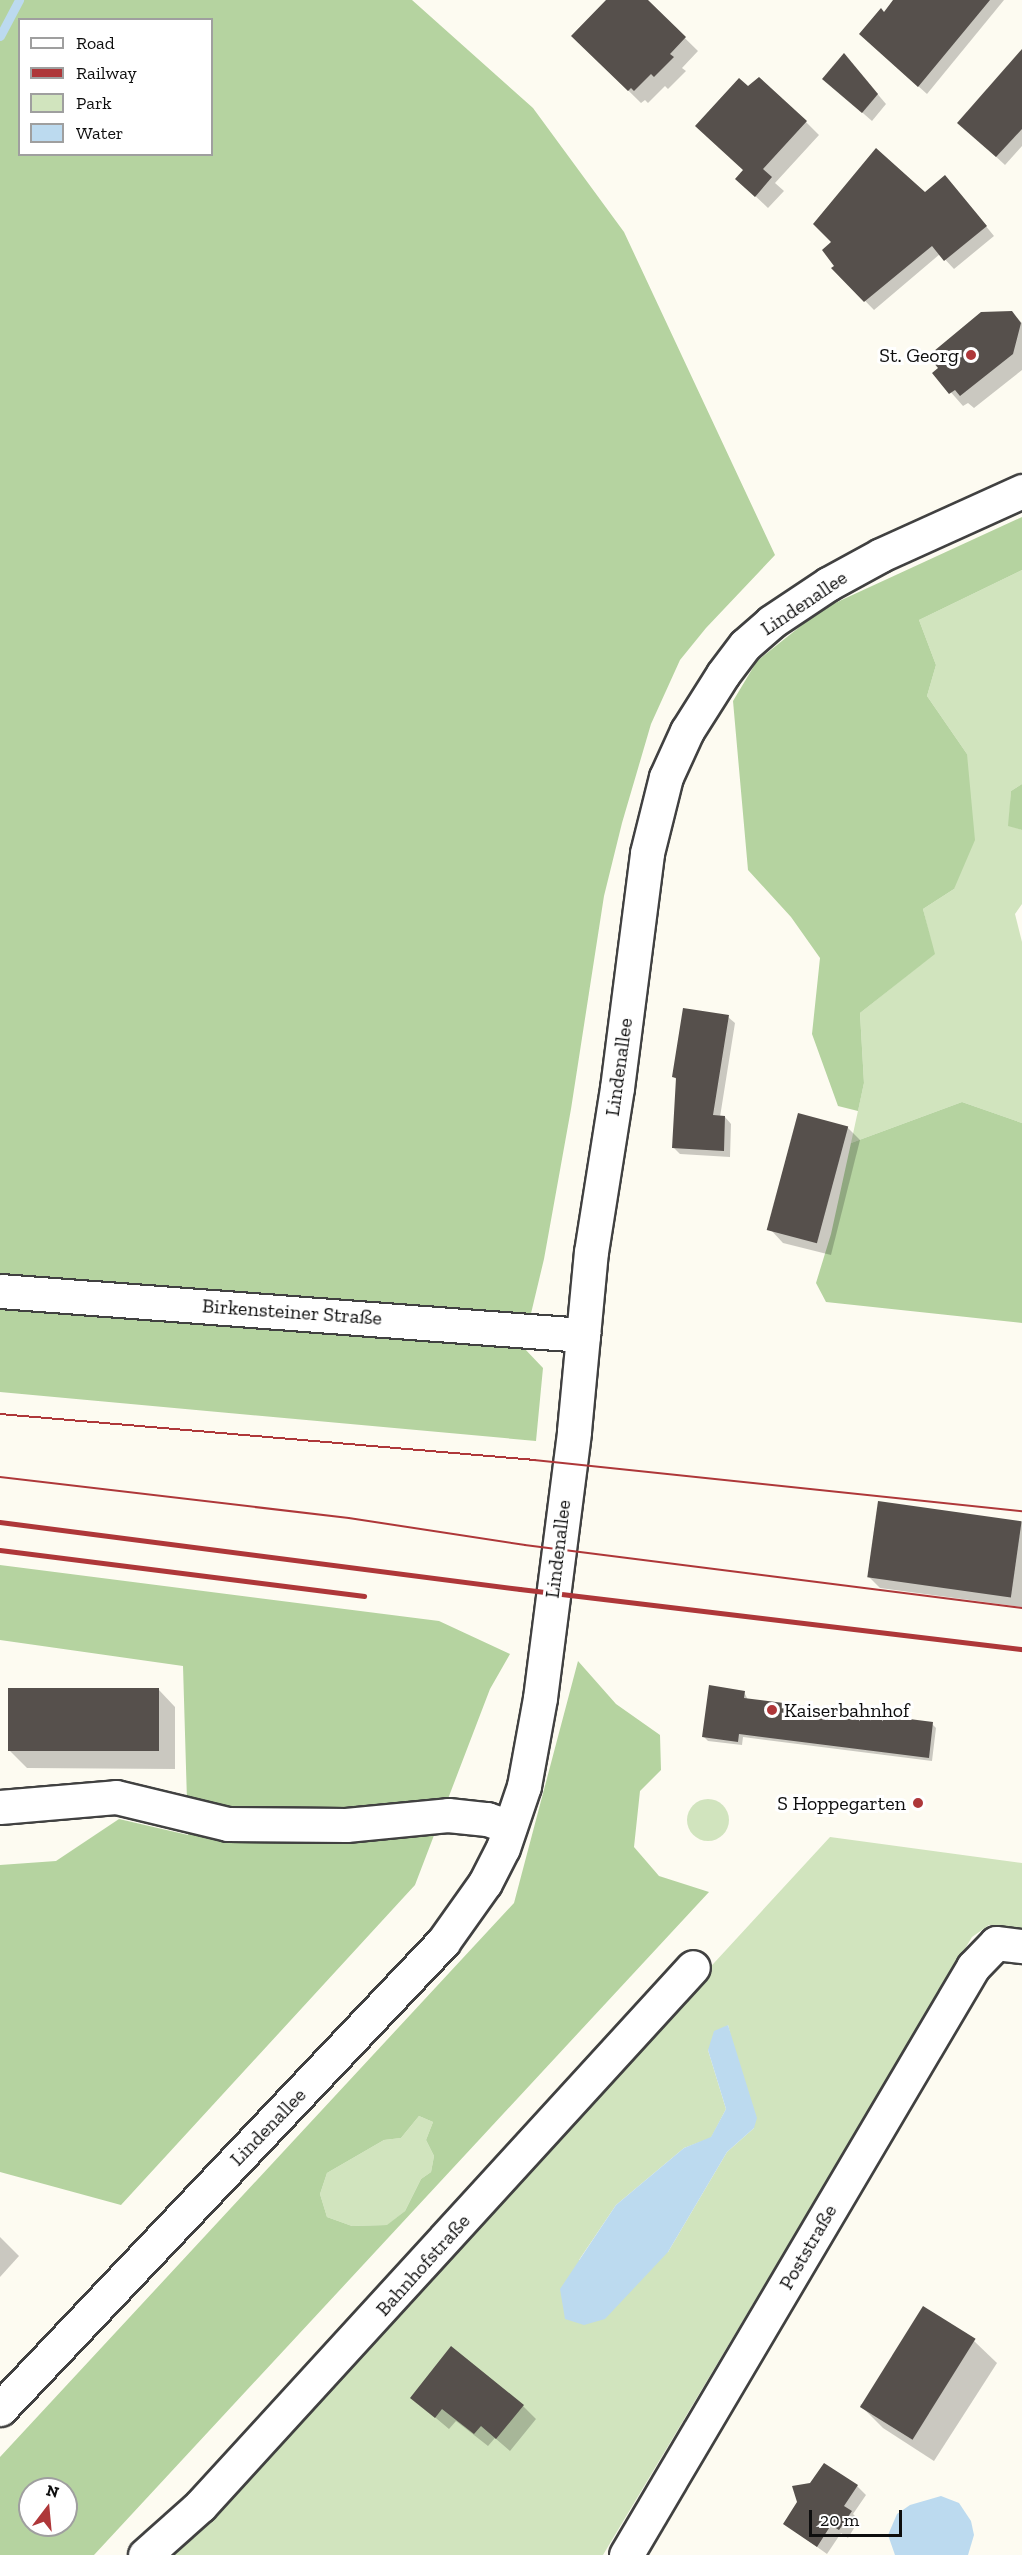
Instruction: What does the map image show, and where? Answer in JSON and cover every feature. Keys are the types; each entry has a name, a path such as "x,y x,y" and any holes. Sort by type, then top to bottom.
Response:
{"street":[{"name":"Lindenallee","path":"0,2409 444,1942 485,1882 503,1848 524,1786 540,1698 591,1252 617,1088 647,853 666,777 687,731 723,674 746,645 771,622 828,584 881,555 1022,491"},
{"name":"Birkensteiner Straße","path":"0,1291 583,1335"},
{"path":"0,1807 116,1797 228,1824 346,1825 448,1815 487,1819 510,1827"},
{"name":"Poststraße","path":"626,2555 973,1967 1009,1944"},
{"name":"Bahnhofstraße","path":"145,2555 200,2506 693,1967"}],"green space":[{"path":"0,0 412,0 533,108 624,232 775,555 706,628 680,660 651,724 622,823 604,896 571,1109 544,1259 523,1347 543,1368 536,1441 0,1392"},
{"path":"1022,517 1022,570 919,620 936,665 927,696 967,754 975,840 954,889 923,909 935,954 860,1013 864,1083 858,1111 838,1106 812,1034 820,958 791,917 748,870 733,701 757,661 822,609"},
{"path":"1022,570 1022,784 1011,791 1009,825 1022,830 1022,904 1015,914 1022,942 1022,1123 962,1102 851,1143 864,1083 860,1013 934,954 923,909 954,889 967,754 927,696 936,665 919,620"},
{"path":"1022,784 1022,830 1008,826 1011,791"},
{"path":"962,1102 1022,1123 1022,1323 826,1302 816,1283 831,1234 851,1143"},
{"path":"0,1565 439,1621 510,1654 490,1689 415,1885 121,2205 0,2172 0,1865 56,1861 119,1819 188,1835 183,1666 0,1640"},
{"path":"578,1661 616,1704 660,1735 661,1770 640,1791 634,1847 659,1876 709,1892 94,2555 0,2555 0,2457 514,1903","holes":["419,2116 433,2122 426,2140 434,2156 431,2172 421,2179 405,2211 387,2225 352,2226 327,2217 320,2194 327,2173 384,2140 401,2138"]},
{"path":"708,1799 723,1805 729,1820 723,1835 708,1841 693,1835 687,1820 693,1805"},
{"path":"830,1837 1022,1863 1022,1929 989,1925 972,1937 603,2555 169,2555","holes":["728,2025 754,2128 727,2152 668,2252 579,2260 616,2205 684,2148 711,2138 726,2109 708,2050"]},
{"path":"419,2116 433,2122 426,2140 434,2156 431,2172 421,2179 405,2211 388,2225 352,2226 327,2217 320,2194 327,2173 384,2140 401,2138"}],"water":[{"path":"728,2025 757,2118 754,2128 727,2152 668,2252 605,2319 584,2325 565,2319 560,2289 616,2205 684,2148 711,2137 726,2109 708,2050 714,2031"},
{"path":"941,2496 959,2503 971,2521 974,2535 968,2555 895,2555 888,2535 897,2514 910,2505"}],"building":[{"path":"606,0 648,0 686,37 670,54 674,57 654,77 651,74 634,91 631,88 628,91 571,36"},
{"path":"893,0 990,0 918,87 859,34 881,8 884,12"},
{"path":"1022,49 1022,129 996,157 957,123"},
{"path":"844,53 878,94 862,113 822,79"},
{"path":"759,77 807,121 763,169 772,177 755,197 735,179 743,170 695,126 739,78 748,86"},
{"path":"876,148 925,192 945,175 987,226 944,261 932,246 864,302 831,268 834,266 822,250 831,242 813,224"},
{"name":"St. Georg","path":"1012,311 1021,323 1013,354 960,396 955,390 949,394 932,373 938,368 928,356 981,312"},
{"path":"683,1008 729,1015 713,1115 725,1116 724,1151 672,1148 676,1078 672,1077"},
{"path":"798,1113 848,1126 817,1243 767,1230"},
{"path":"878,1501 1022,1521 1011,1597 867,1577"},
{"name":"Kaiserbahnhof","path":"709,1685 745,1691 744,1698 933,1722 929,1758 739,1734 738,1742 702,1737"},
{"path":"8,1688 159,1688 159,1751 8,1751"},
{"path":"923,2306 976,2339 913,2440 860,2407"},
{"path":"451,2346 524,2405 496,2439 481,2426 474,2434 442,2409 435,2418 410,2398"},
{"path":"824,2463 858,2485 844,2506 852,2511 839,2530 831,2525 817,2547 783,2524 797,2502 792,2486 810,2483"}],"waterway":[{"path":"0,36 19,0"}],"tram line":[{"path":"0,1414 535,1460 1022,1511"},
{"path":"0,1477 349,1518 525,1545 1022,1608"}],"railway":[{"path":"0,1522 520,1589 1022,1649"},
{"path":"0,1550 364,1596"}],"place":[{"name":"St. Georg","path":"971,355"},
{"name":"Kaiserbahnhof","path":"772,1710"},
{"name":"S Hoppegarten","path":"918,1803"}]}
